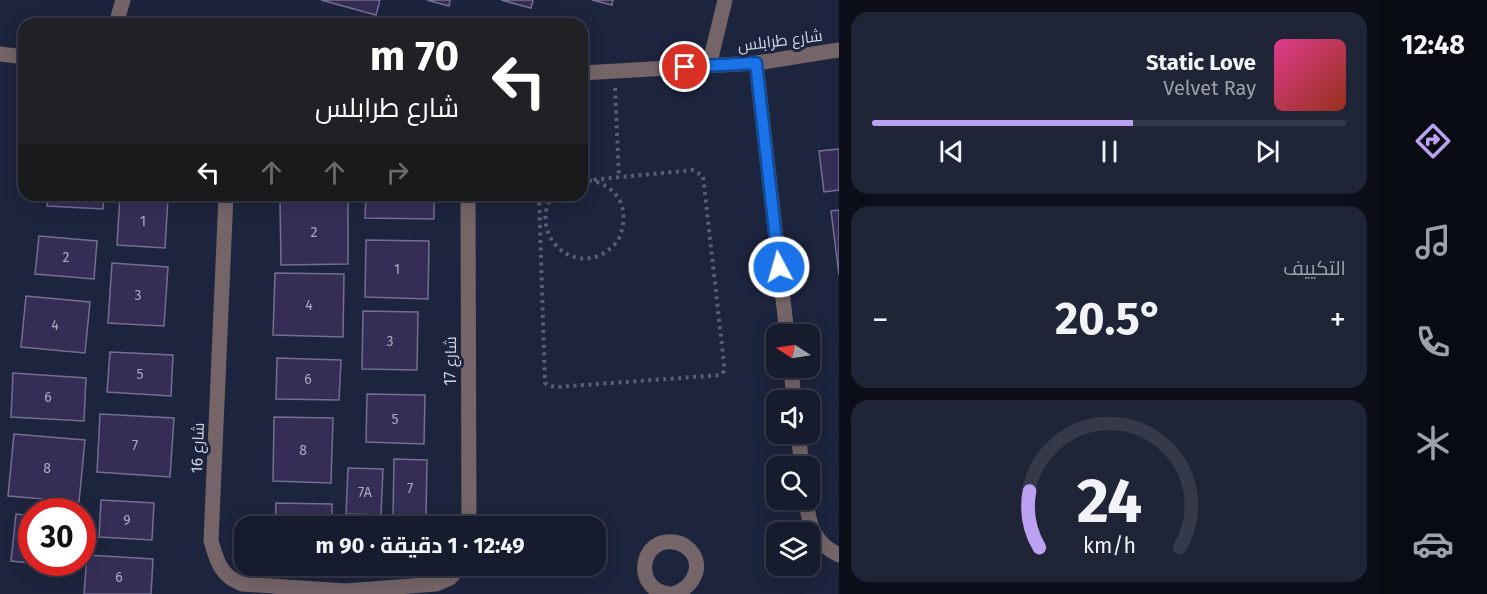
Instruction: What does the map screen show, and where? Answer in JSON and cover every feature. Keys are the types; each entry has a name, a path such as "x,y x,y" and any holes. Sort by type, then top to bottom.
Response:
{"street":[{"path":"118,18 123,0"},
{"path":"709,66 724,0"},
{"name":"شارع طرابلس","path":"588,73 756,63 839,51"},
{"path":"0,58 18,57"},
{"path":"756,63 786,324"},
{"name":"شارع 16","path":"226,201 210,542 222,571 232,580 242,584 346,593"},
{"name":"شارع 17","path":"468,201 469,516"},
{"path":"807,510 816,538 826,549 839,555"},
{"path":"346,593 436,584 452,576"}],"path":[{"path":"614,71 619,177"},
{"path":"539,201 545,383 557,387 721,375 724,364 702,176 693,170 591,180"},
{"path":"549,201 545,223 548,235 555,246 565,254 577,258 602,255 620,238 624,213 620,201 612,191 602,183 591,180"},
{"path":"539,224 545,223"}],"building":[{"path":"321,0 380,0 376,15"},
{"path":"427,0 450,0 449,6"},
{"path":"501,0 533,0 531,8"},
{"path":"592,0 613,0 612,5"},
{"path":"839,149 839,190 824,192 819,151"},
{"path":"47,201 104,201 103,209 47,206"},
{"path":"120,201 168,201 165,248 117,245"},
{"path":"280,201 348,201 348,264 281,265"},
{"path":"366,201 434,201 434,219 365,218"},
{"path":"839,210 839,275 831,211"},
{"path":"39,236 97,241 94,279 35,274"},
{"path":"366,240 429,241 428,299 365,297"},
{"path":"112,263 168,267 164,326 108,323"},
{"path":"275,273 344,274 343,337 273,335"},
{"path":"26,296 90,302 85,353 21,347"},
{"path":"363,311 418,312 417,370 362,369"},
{"path":"110,352 173,355 171,396 107,392"},
{"path":"277,358 341,360 339,400 276,399"},
{"path":"13,373 86,378 84,421 11,417"},
{"path":"367,394 425,395 424,444 366,442"},
{"path":"100,414 174,418 170,477 97,472"},
{"path":"274,417 333,418 331,483 273,481"},
{"path":"14,434 85,440 79,498 8,496"},
{"path":"394,459 427,460 426,516 393,516"},
{"path":"348,468 383,469 381,515 346,514"},
{"path":"101,500 154,503 152,540 99,537"},
{"path":"276,503 332,504 332,516 275,516"},
{"path":"16,514 18,514 18,562 11,561"},
{"path":"96,556 153,559 151,594 84,594 85,576 96,576"}],"route":[{"path":"685,67 756,63 779,267"}]}
